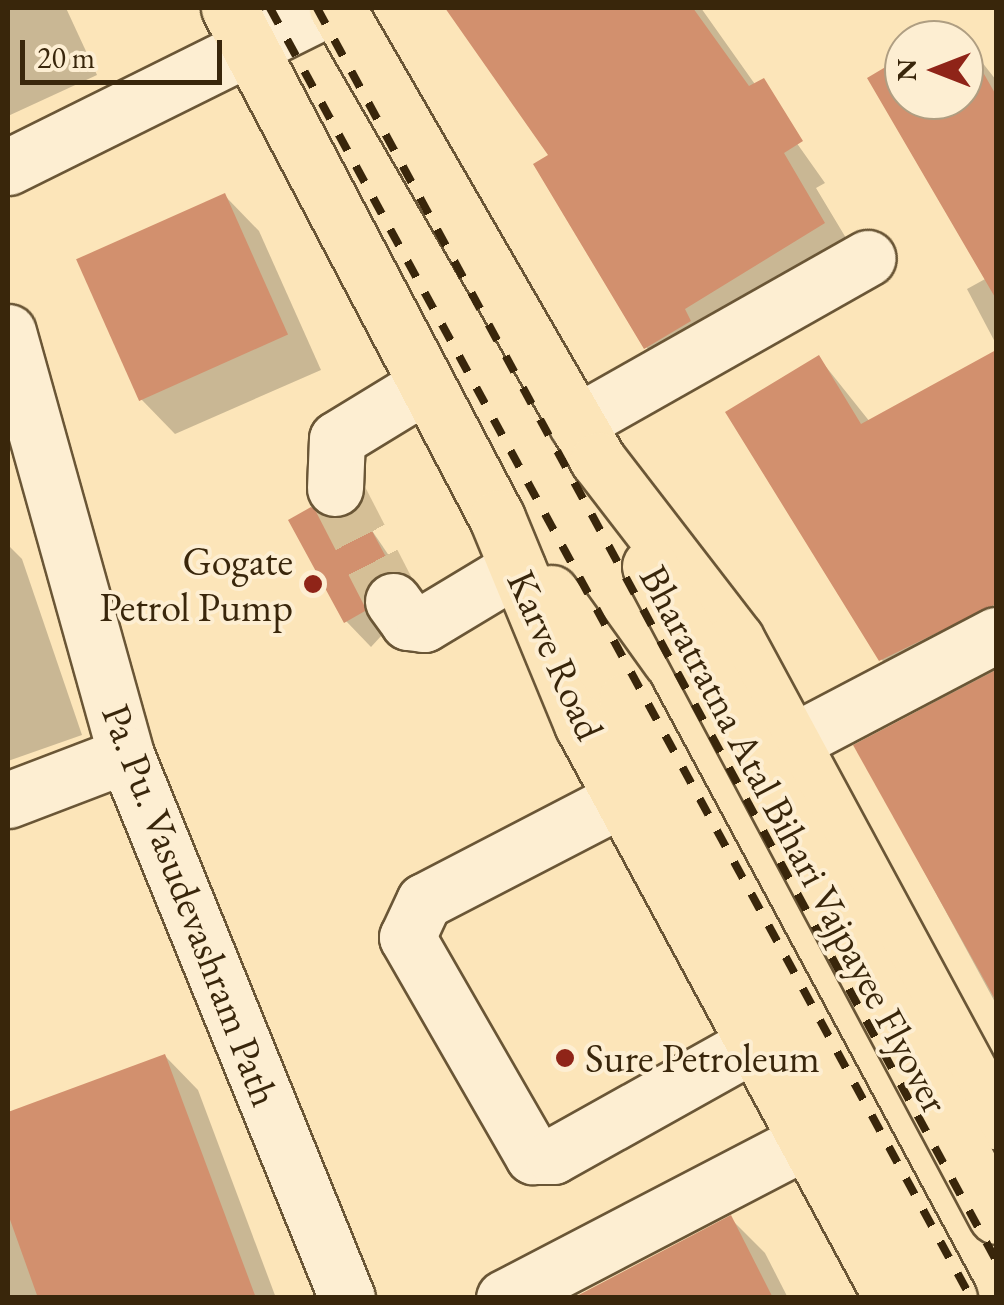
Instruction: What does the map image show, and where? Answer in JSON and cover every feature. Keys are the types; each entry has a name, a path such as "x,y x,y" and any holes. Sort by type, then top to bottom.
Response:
{"main road":[{"path":"336,8 587,442 736,639 996,1121"},
{"name":"Karve Road","path":"240,28 497,518 623,798 892,1298"},
{"name":"Bharatratna Atal Bihari Vajpayee Flyover","path":"587,442 697,661 996,1216"},
{"name":"Bharatratna Atal Bihari Vajpayee Flyover","path":"497,518 626,700 949,1298"}],"street":[{"path":"8,167 240,28 328,8"},
{"path":"587,442 868,258"},
{"name":"Pa. Pu. Vasudevashram Path","path":"8,332 126,755 347,1298"},
{"path":"335,488 337,439 427,384"},
{"path":"392,600 408,622 424,624 518,568"},
{"path":"792,742 996,635"},
{"path":"8,800 126,755"},
{"path":"623,798 424,902 407,936 533,1156 553,1156 709,1074 755,1043"},
{"path":"504,1298 807,1140"}],"building":[{"path":"445,8 693,8 749,86 764,78 803,141 784,153 825,223 685,309 691,321 644,349 533,164 548,155"},
{"path":"884,68 884,107 867,78"},
{"path":"984,74 996,95 996,299 892,120 984,120"},
{"path":"225,193 288,335 139,401 76,259"},
{"path":"996,350 996,604 879,661 725,412 819,355 861,424"},
{"path":"311,507 335,519 359,507 393,570 374,576 365,611 344,623 288,520"},
{"path":"996,670 996,1001 853,745"},
{"path":"165,1054 256,1298 38,1298 8,1214 8,1112"},
{"path":"731,1215 773,1298 573,1298"}],"tunnel":[{"path":"335,488 393,601"}],"railway":[{"path":"270,8 971,1298"},
{"path":"317,8 996,1260"}],"place":[{"name":"Gogate Petrol Pump","path":"313,584"},
{"name":"Sure Petroleum","path":"565,1058"}]}
